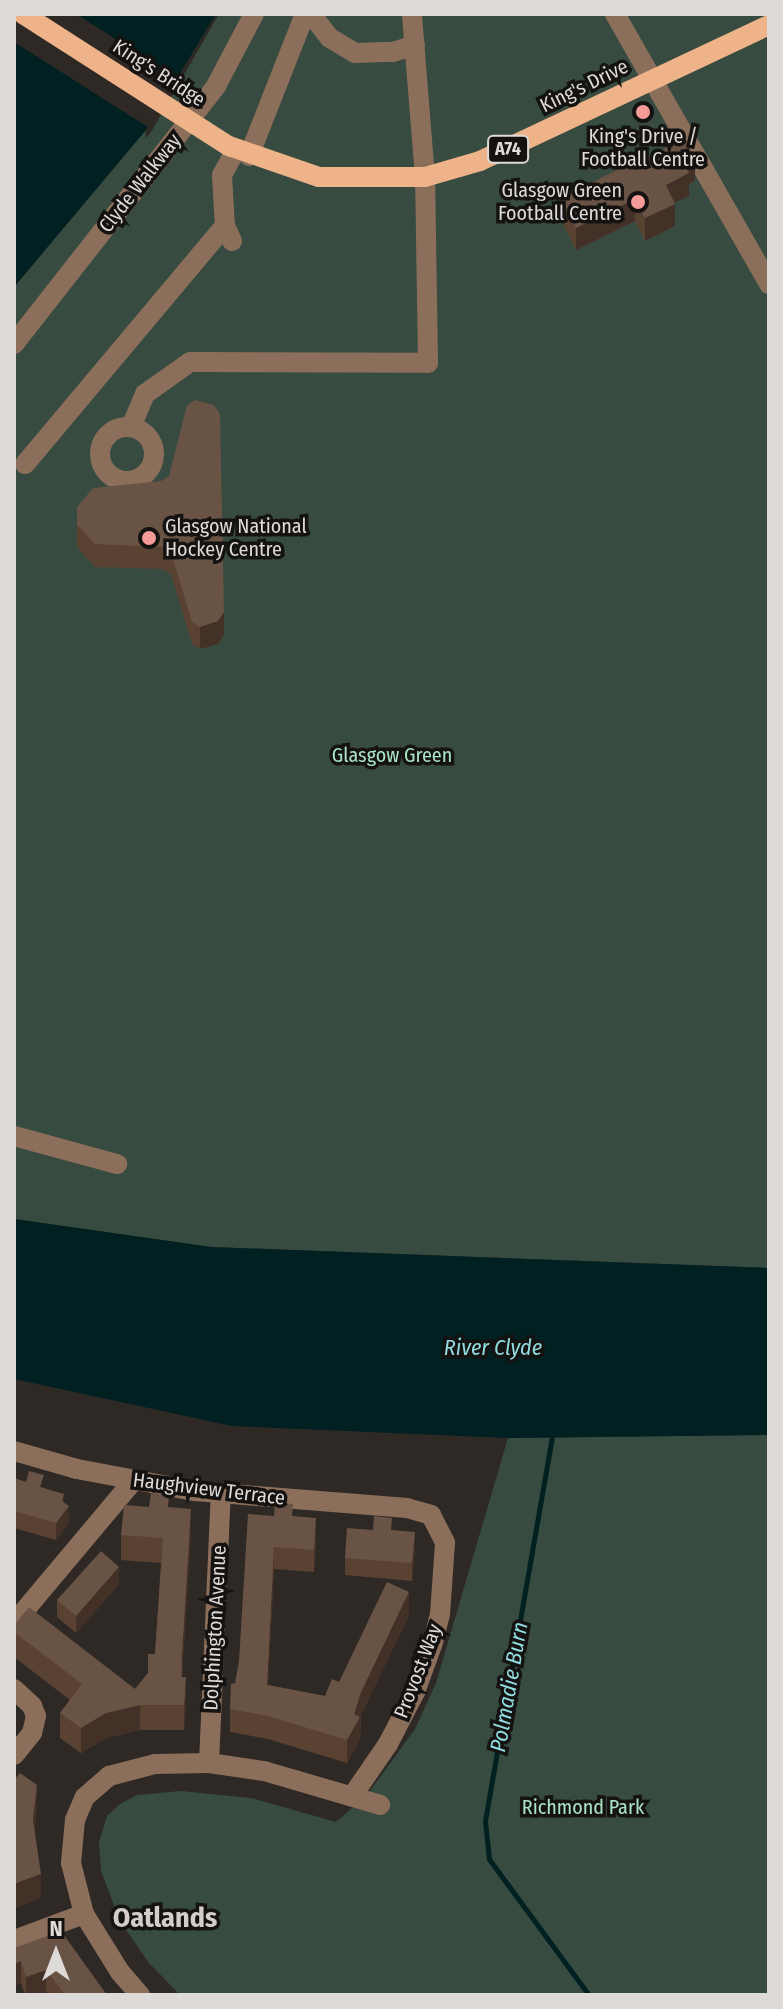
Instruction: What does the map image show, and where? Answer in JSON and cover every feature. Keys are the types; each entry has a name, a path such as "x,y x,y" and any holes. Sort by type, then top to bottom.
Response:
{"main road":[{"name":"King's Bridge","path":"23,14 238,151"},
{"name":"King's Drive","path":"238,151 319,177 425,177 480,161 769,25"}],"street":[{"name":"Clyde Walkway","path":"14,344 216,86 254,14"},
{"path":"25,464 228,234 222,175 238,151 308,14 330,38 355,53 393,52 415,45"},
{"path":"131,427 145,394 190,362 428,363 425,177 412,14"},
{"path":"615,14 655,79 769,284"},
{"path":"14,1136 117,1164"},
{"name":"Haughview Terrace","path":"14,1451 133,1481 221,1493 407,1508"},
{"path":"14,1623 133,1481"},
{"name":"Dolphington Avenue","path":"209,1763 221,1493"},
{"name":"Provost Way","path":"353,1795 402,1718 425,1666 438,1621 444,1563 442,1532 431,1515 407,1508"},
{"path":"14,1689 25,1698 36,1716 32,1733 14,1755"},
{"path":"140,1995 120,1972 84,1914 73,1873 71,1840 75,1820 85,1797 109,1776 131,1767 209,1763 264,1771 380,1805"},
{"path":"14,1940 84,1914"}],"green space":[{"name":"Glasgow Green","path":"219,14 769,14 769,1268 211,1247 14,1219 14,287 145,131 146,138 151,132"},
{"name":"Richmond Park","path":"769,1435 769,1995 180,1995 149,1963 120,1921 101,1871 99,1842 107,1816 137,1795 181,1791 251,1798 336,1822 367,1795 415,1729 436,1683 508,1438"}],"water":[{"path":"14,14 216,14 145,131 14,287"},
{"name":"River Clyde","path":"14,1219 211,1247 769,1268 769,1435 508,1438 232,1426 14,1379"}],"pier":[{"path":"14,14 76,14 180,80 151,129 14,42"}],"building":[{"path":"684,139 695,159 685,164 689,173 666,185 675,204 645,218 635,199 576,228 561,198 629,164 627,160 644,152 647,157"},
{"name":"Glasgow National Hockey Centre","path":"195,400 214,405 220,414 224,612 218,621 200,627 192,622 171,552 162,547 95,544 77,525 77,507 93,488 161,481 169,476 187,405"},
{"path":"29,1471 44,1475 40,1487 64,1494 62,1501 69,1506 56,1523 14,1511 14,1478 26,1482"},
{"path":"151,1493 169,1494 168,1507 191,1509 181,1677 186,1677 184,1705 140,1705 106,1713 81,1728 60,1713 82,1684 14,1632 14,1625 29,1607 135,1689 148,1673 148,1654 155,1654 163,1538 121,1535 124,1505 149,1507"},
{"path":"275,1502 293,1504 292,1516 316,1518 314,1550 274,1547 267,1685 325,1696 332,1679 339,1682 387,1582 409,1592 361,1692 354,1714 360,1717 347,1740 268,1716 230,1709 231,1684 235,1683 239,1661 248,1514 274,1516"},
{"path":"374,1516 392,1518 391,1530 415,1532 412,1563 345,1558 347,1528 373,1530"},
{"path":"101,1551 119,1567 76,1616 57,1600"},
{"path":"20,1773 37,1785 33,1820 41,1874 14,1884 14,1780"},
{"path":"61,1931 107,1995 65,1995 46,1970 26,1977 21,1961 14,1964 14,1948"}],"waterway":[{"name":"Polmadie Burn","path":"553,1431 485,1821 489,1859 589,1995"}],"place":[{"name":"King's Drive / Football Centre","path":"643,112"},
{"name":"Glasgow Green Football Centre","path":"638,202"},
{"name":"Glasgow National Hockey Centre","path":"149,538"}],"district":[{"name":"Oatlands","path":"165,1918"}]}
